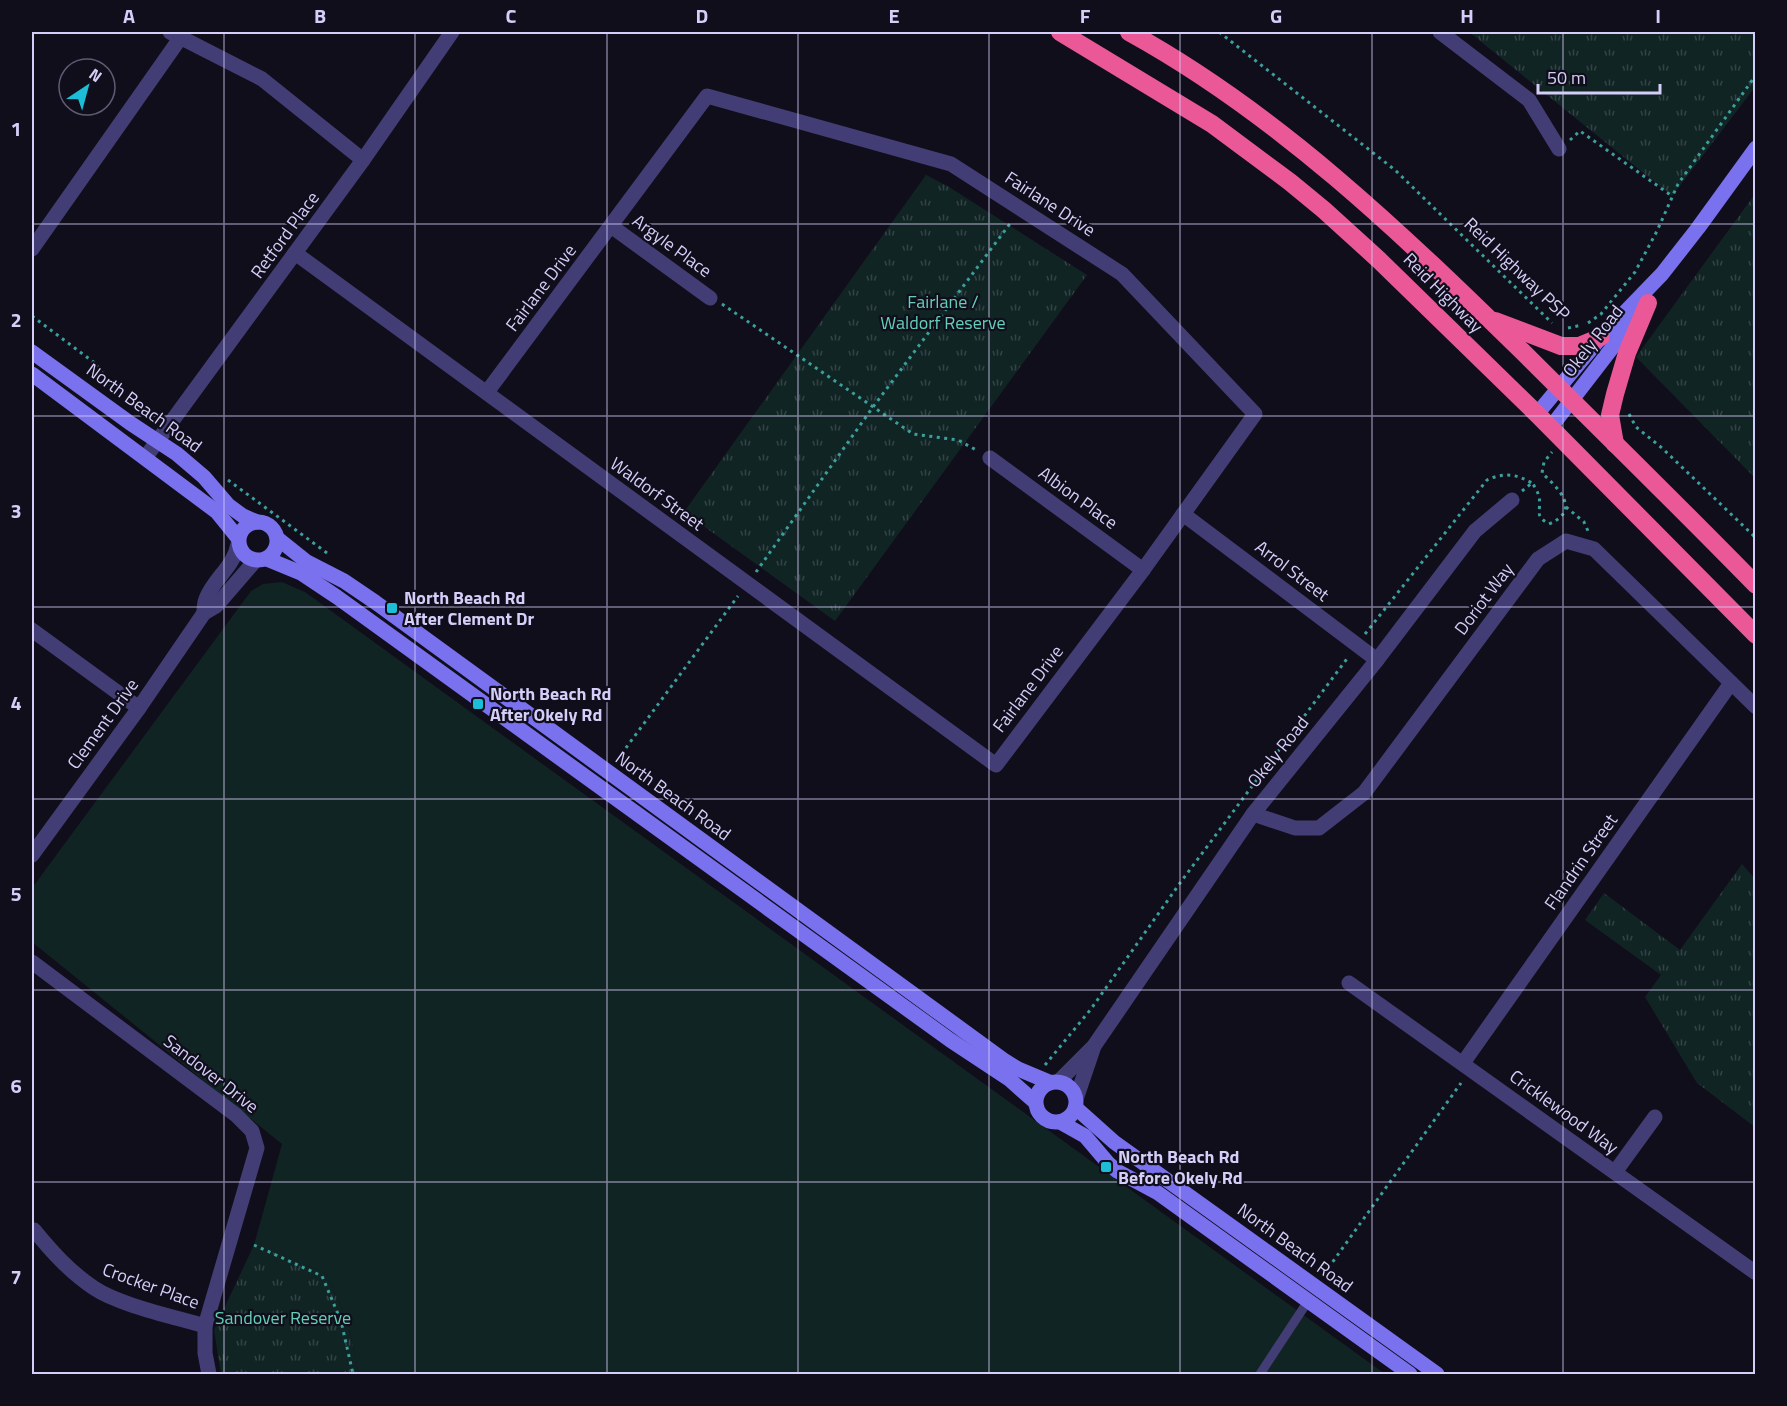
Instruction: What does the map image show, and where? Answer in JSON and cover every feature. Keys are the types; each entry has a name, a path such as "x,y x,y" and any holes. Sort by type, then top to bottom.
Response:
{"highway":[{"name":"Reid Highway","path":"1060,32 1212,124 1290,182 1379,260 1537,414 1755,635"},
{"name":"Reid Highway","path":"1129,32 1224,91 1320,163 1396,230 1572,400 1755,585"},
{"path":"1615,444 1610,415 1627,353 1648,303"},
{"path":"1488,318 1562,338 1579,346 1601,337"}],"main road":[{"name":"Okely Road","path":"1537,414 1601,337 1662,274 1755,148"},
{"name":"Okely Road","path":"1557,434 1572,400 1648,303 1662,274"},
{"name":"North Beach Road","path":"32,352 130,423 158,440 204,477 228,505 243,516 257,522"},
{"path":"32,374 217,512 238,541 244,555 261,560 275,550 277,538 276,532 268,524 257,522 245,526 238,541"},
{"name":"North Beach Road","path":"277,538 307,562 344,581 375,602 1005,1061 1025,1073 1054,1082"},
{"name":"North Beach Road","path":"261,560 300,573 337,597 950,1041 1009,1079 1035,1102"},
{"path":"1054,1082 1071,1087 1076,1103 1070,1117 1060,1122 1043,1118 1035,1102 1039,1090 1054,1082"},
{"name":"North Beach Road","path":"1076,1103 1114,1142 1437,1374"},
{"name":"North Beach Road","path":"1060,1122 1085,1136 1117,1171 1158,1193 1410,1374"}],"street":[{"name":"Retford Place","path":"145,458 363,160 452,32"},
{"path":"1440,32 1529,100 1559,149"},
{"path":"32,249 176,34 262,79 363,160"},
{"name":"Fairlane Drive","path":"486,392 707,96 951,164 1122,274 1255,414 1143,570 996,765"},
{"name":"Argyle Place","path":"611,226 710,298"},
{"name":"Waldorf Street","path":"295,253 996,765"},
{"name":"Albion Place","path":"990,458 1143,570"},
{"name":"Okely Road","path":"1054,1082 1094,1046 1253,814 1377,660 1475,531 1512,500"},
{"name":"Arrol Street","path":"1183,514 1377,660"},
{"name":"Clement Drive","path":"204,614 206,599 236,555 238,541"},
{"name":"Doriot Way","path":"1253,814 1295,828 1319,828 1364,793 1538,559 1566,541 1594,549 1755,707"},
{"name":"Clement Drive","path":"32,855 204,614 216,606 261,560"},
{"path":"32,630 139,708"},
{"name":"Flandrin Street","path":"1467,1066 1731,682"},
{"name":"Sandover Drive","path":"32,962 236,1115 252,1131 257,1148 205,1326 208,1374"},
{"name":"Cricklewood Way","path":"1349,983 1755,1273"},
{"name":"Okely Road","path":"1076,1103 1094,1046"},
{"path":"1615,1172 1655,1117"},
{"name":"Crocker Place","path":"34,1230 62,1264 96,1290 205,1326"}],"lane":[{"path":"1260,1374 1308,1301"}],"path":[{"name":"Reid Highway PSP","path":"1219,32 1395,170 1553,325"},
{"path":"1562,338 1601,314 1635,272 1657,231 1672,196 1694,160 1755,75"},
{"path":"1559,149 1580,131 1672,196"},
{"path":"612,766 1020,209"},
{"path":"710,298 731,309 913,434 958,440 990,458"},
{"path":"32,316 96,364 117,394"},
{"path":"1615,394 1628,397 1629,417 1636,427 1662,448 1755,538"},
{"path":"1557,434 1544,462 1542,472 1561,490 1566,507 1584,522 1594,549"},
{"path":"1037,1064 1045,1065 1080,1023 1137,947 1180,883 1357,645 1487,480 1506,474 1518,475 1532,483 1539,496 1538,513 1541,519 1549,524 1559,519 1566,507"},
{"path":"1512,500 1532,483"},
{"path":"1324,1274 1467,1066"},
{"path":"254,1245 321,1276 341,1321 353,1374"}],"green space":[{"path":"1469,32 1755,32 1755,87 1672,196"},
{"name":"Fairlane / Waldorf Reserve","path":"926,175 949,187 1087,275 835,621 684,512"},
{"path":"1755,194 1755,478 1636,357"},
{"path":"282,582 305,592 1385,1374 359,1374 347,1320 326,1273 254,1245 282,1144 32,942 32,888 251,591 263,584"},
{"path":"1742,864 1755,879 1755,1127 1697,1083 1645,997 1661,975 1585,920 1604,893 1680,950"},
{"name":"Sandover Reserve","path":"254,1245 326,1273 347,1320 359,1374 221,1374 214,1330"}],"place":[{"name":"North Beach Rd After Clement Dr","path":"392,608"},
{"name":"North Beach Rd After Okely Rd","path":"478,704"},
{"name":"North Beach Rd Before Okely Rd","path":"1106,1167"}]}
